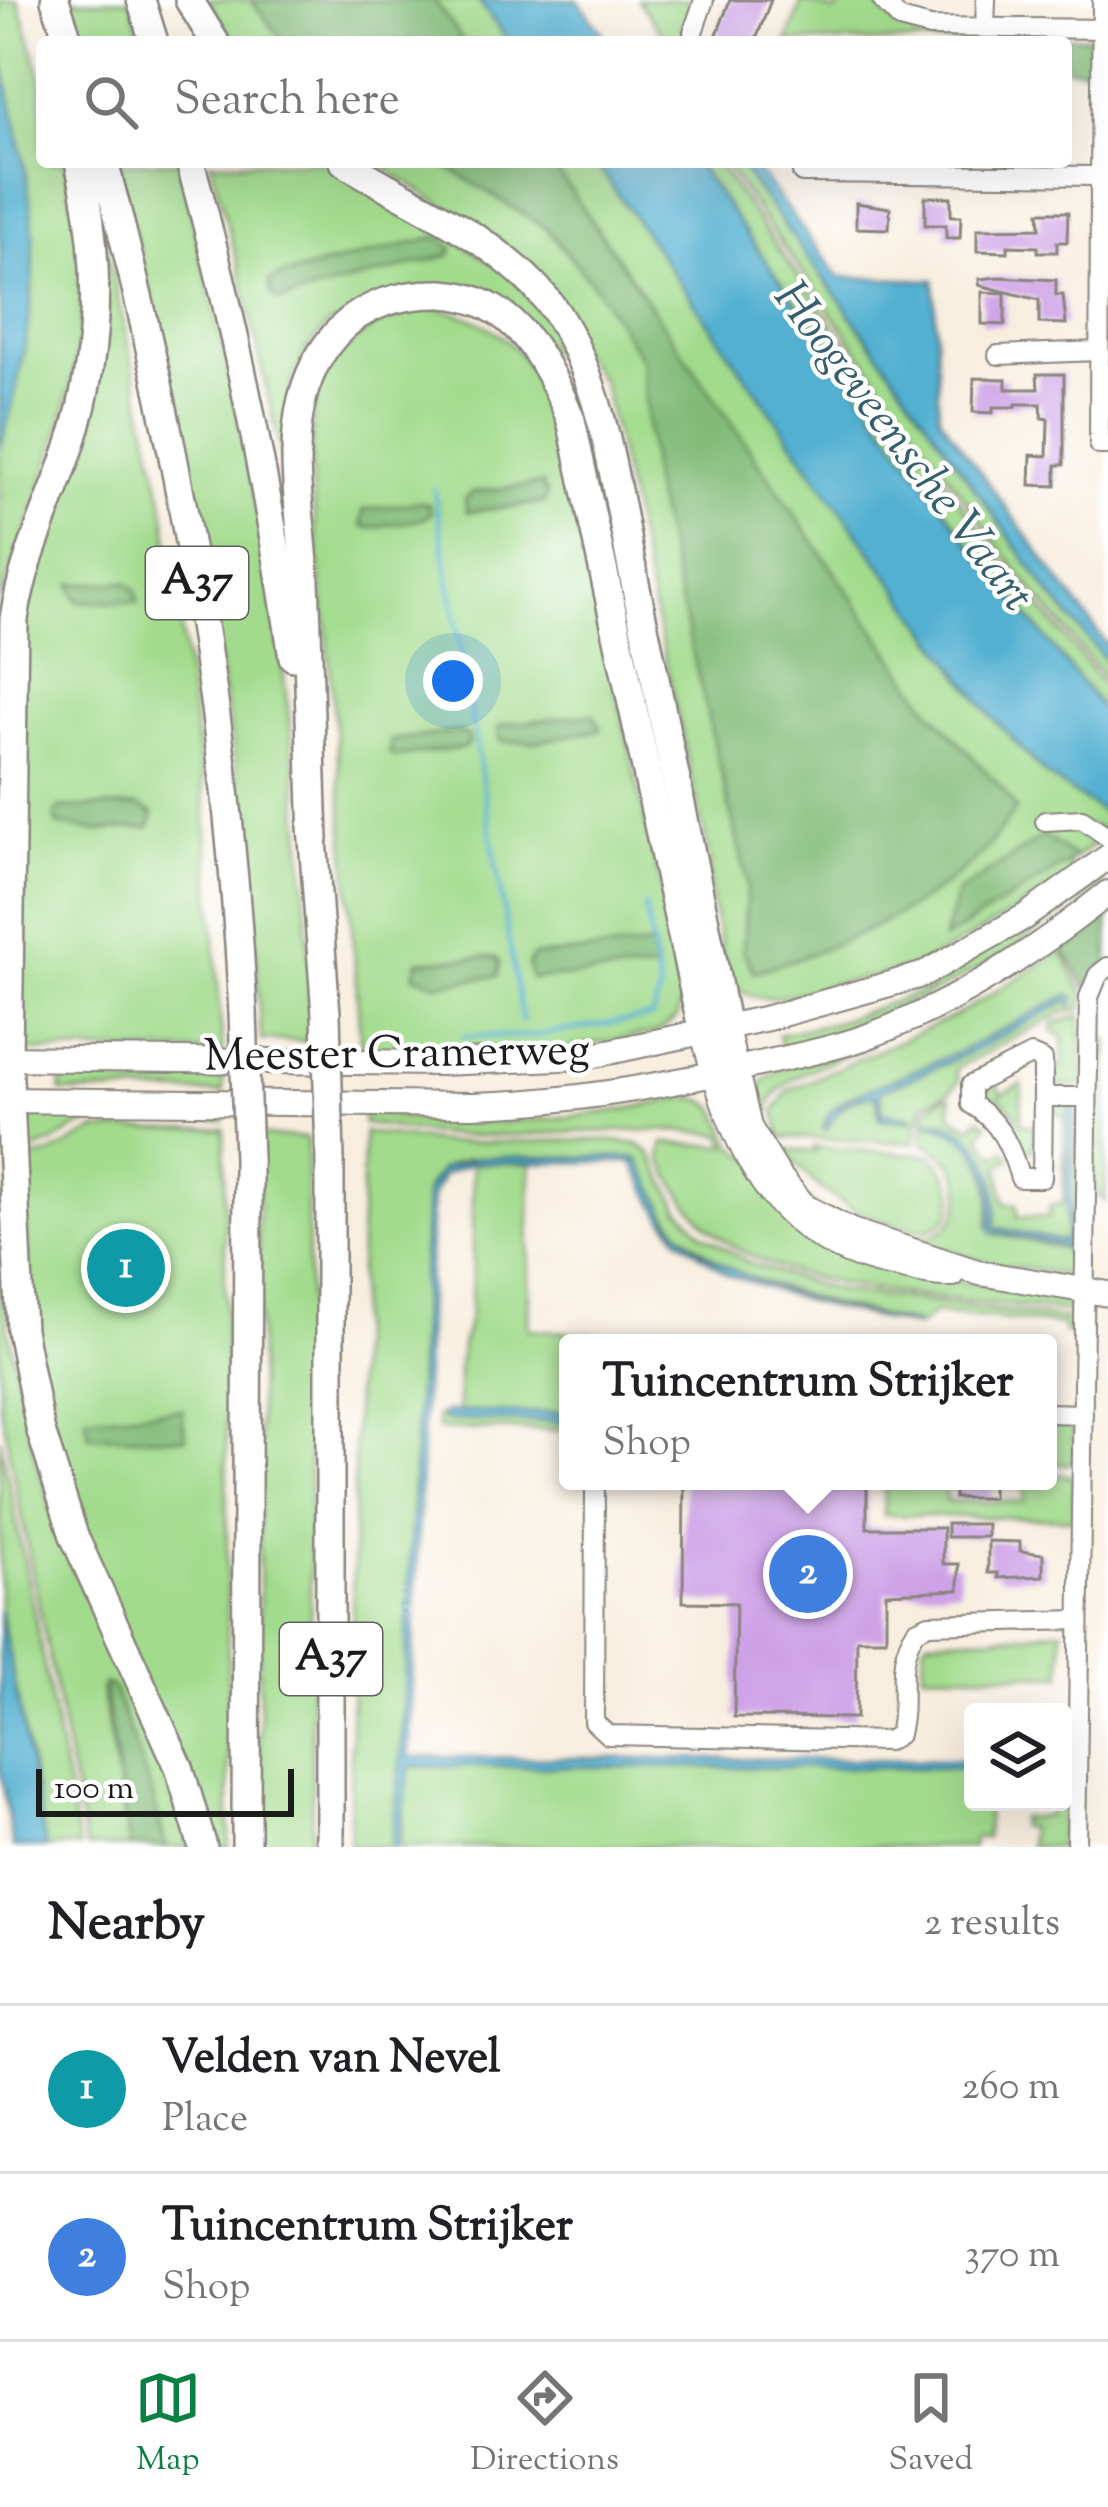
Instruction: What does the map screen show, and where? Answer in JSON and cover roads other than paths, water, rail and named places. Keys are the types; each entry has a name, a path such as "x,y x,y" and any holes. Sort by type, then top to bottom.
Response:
{"highway":[{"path":"40,0 49,36"},
{"path":"55,0 67,36"},
{"path":"141,0 152,36"},
{"path":"190,0 211,36"},
{"path":"80,168 94,252 96,309 91,357 73,439 29,560 14,619 4,1058 16,1284 40,1428 74,1536 179,1766 203,1847"},
{"name":"A37","path":"106,168 160,386 196,575 221,745 243,1012 248,1160 246,1847"},
{"name":"A37","path":"191,168 267,495 299,698 314,839"},
{"path":"354,168 470,236 526,279 556,312 580,357 626,541 714,1031"},
{"name":"A37","path":"331,1847 330,1160 295,442 304,383 320,352 345,323 364,310 419,293 455,295 494,308 525,334 548,364 571,420 714,1031"}],"main road":[{"name":"Meester Cramerweg","path":"4,1058 522,1063 585,1058 822,1005 922,975 1026,916 1106,852"},
{"name":"Meester Cramerweg","path":"5,1100 515,1104 627,1092 861,1039 918,1015 1016,962 1108,892"},
{"path":"714,1031 736,1139 756,1176 781,1207 808,1229 878,1263 1096,1292"}],"street":[{"path":"693,32 704,0"},
{"path":"882,0 900,19 930,27 1105,29"},
{"path":"985,27 986,0"},
{"path":"1102,0 1099,445 1108,445"},
{"path":"802,173 1104,176"},
{"path":"998,355 1098,351"},
{"path":"1045,821 1082,819 1106,852"},
{"path":"1076,1847 1083,1414 1096,1292 1087,1097 1089,997 1098,975 1108,967"},
{"path":"1031,1055 1043,1060 1043,1096 1042,1178 1020,1178 1012,1148 997,1125 971,1104 971,1085 1031,1055"},
{"path":"1043,1096 1087,1097"},
{"path":"1057,1413 1083,1414"},
{"path":"596,1490 594,1722 608,1735 888,1741 899,1734 902,1658 916,1630 929,1624 1079,1620"}],"water":[{"path":"478,0 578,0 605,36 505,36"},
{"path":"0,47 24,160 34,247 25,341 0,449"},
{"path":"599,168 699,168 970,544 1108,716 1108,816 1046,775 991,716"},
{"path":"741,168 756,168 839,277 934,280 939,416 1108,646 1108,663 1050,594"},
{"path":"1074,996 1073,1005 1068,1001 962,1057 880,1091 882,1113 914,1120 880,1119 876,1095 846,1104 827,1130 823,1128 829,1113 849,1097 959,1052"},
{"path":"1068,1109 1074,1109 1070,1253 1063,1246 991,1232 992,1193 980,1157 964,1139 929,1120 955,1126 983,1153 996,1190 995,1228 1062,1241 1066,1236"},
{"path":"477,1157 635,1157 677,1229 724,1265 822,1303 915,1323 916,1327 815,1304 728,1275 678,1238 633,1162 472,1163 443,1175 432,1197 409,1757 964,1760 964,1768 410,1766 398,1847 391,1847 401,1764 426,1192 441,1169"},
{"path":"559,1413 559,1422 444,1420 442,1414"},
{"path":"0,1609 46,1847 13,1847 0,1766"}],"waterway":[{"path":"434,489 522,1021"},
{"path":"463,1036 532,1036 652,1017 660,992 645,906"}],"place":[{"name":"Velden van Nevel","path":"126,1268"},
{"name":"Tuincentrum Strijker","path":"808,1574"}],"water label":[{"name":"Hoogeveensche Vaart","path":"902,448"}]}
